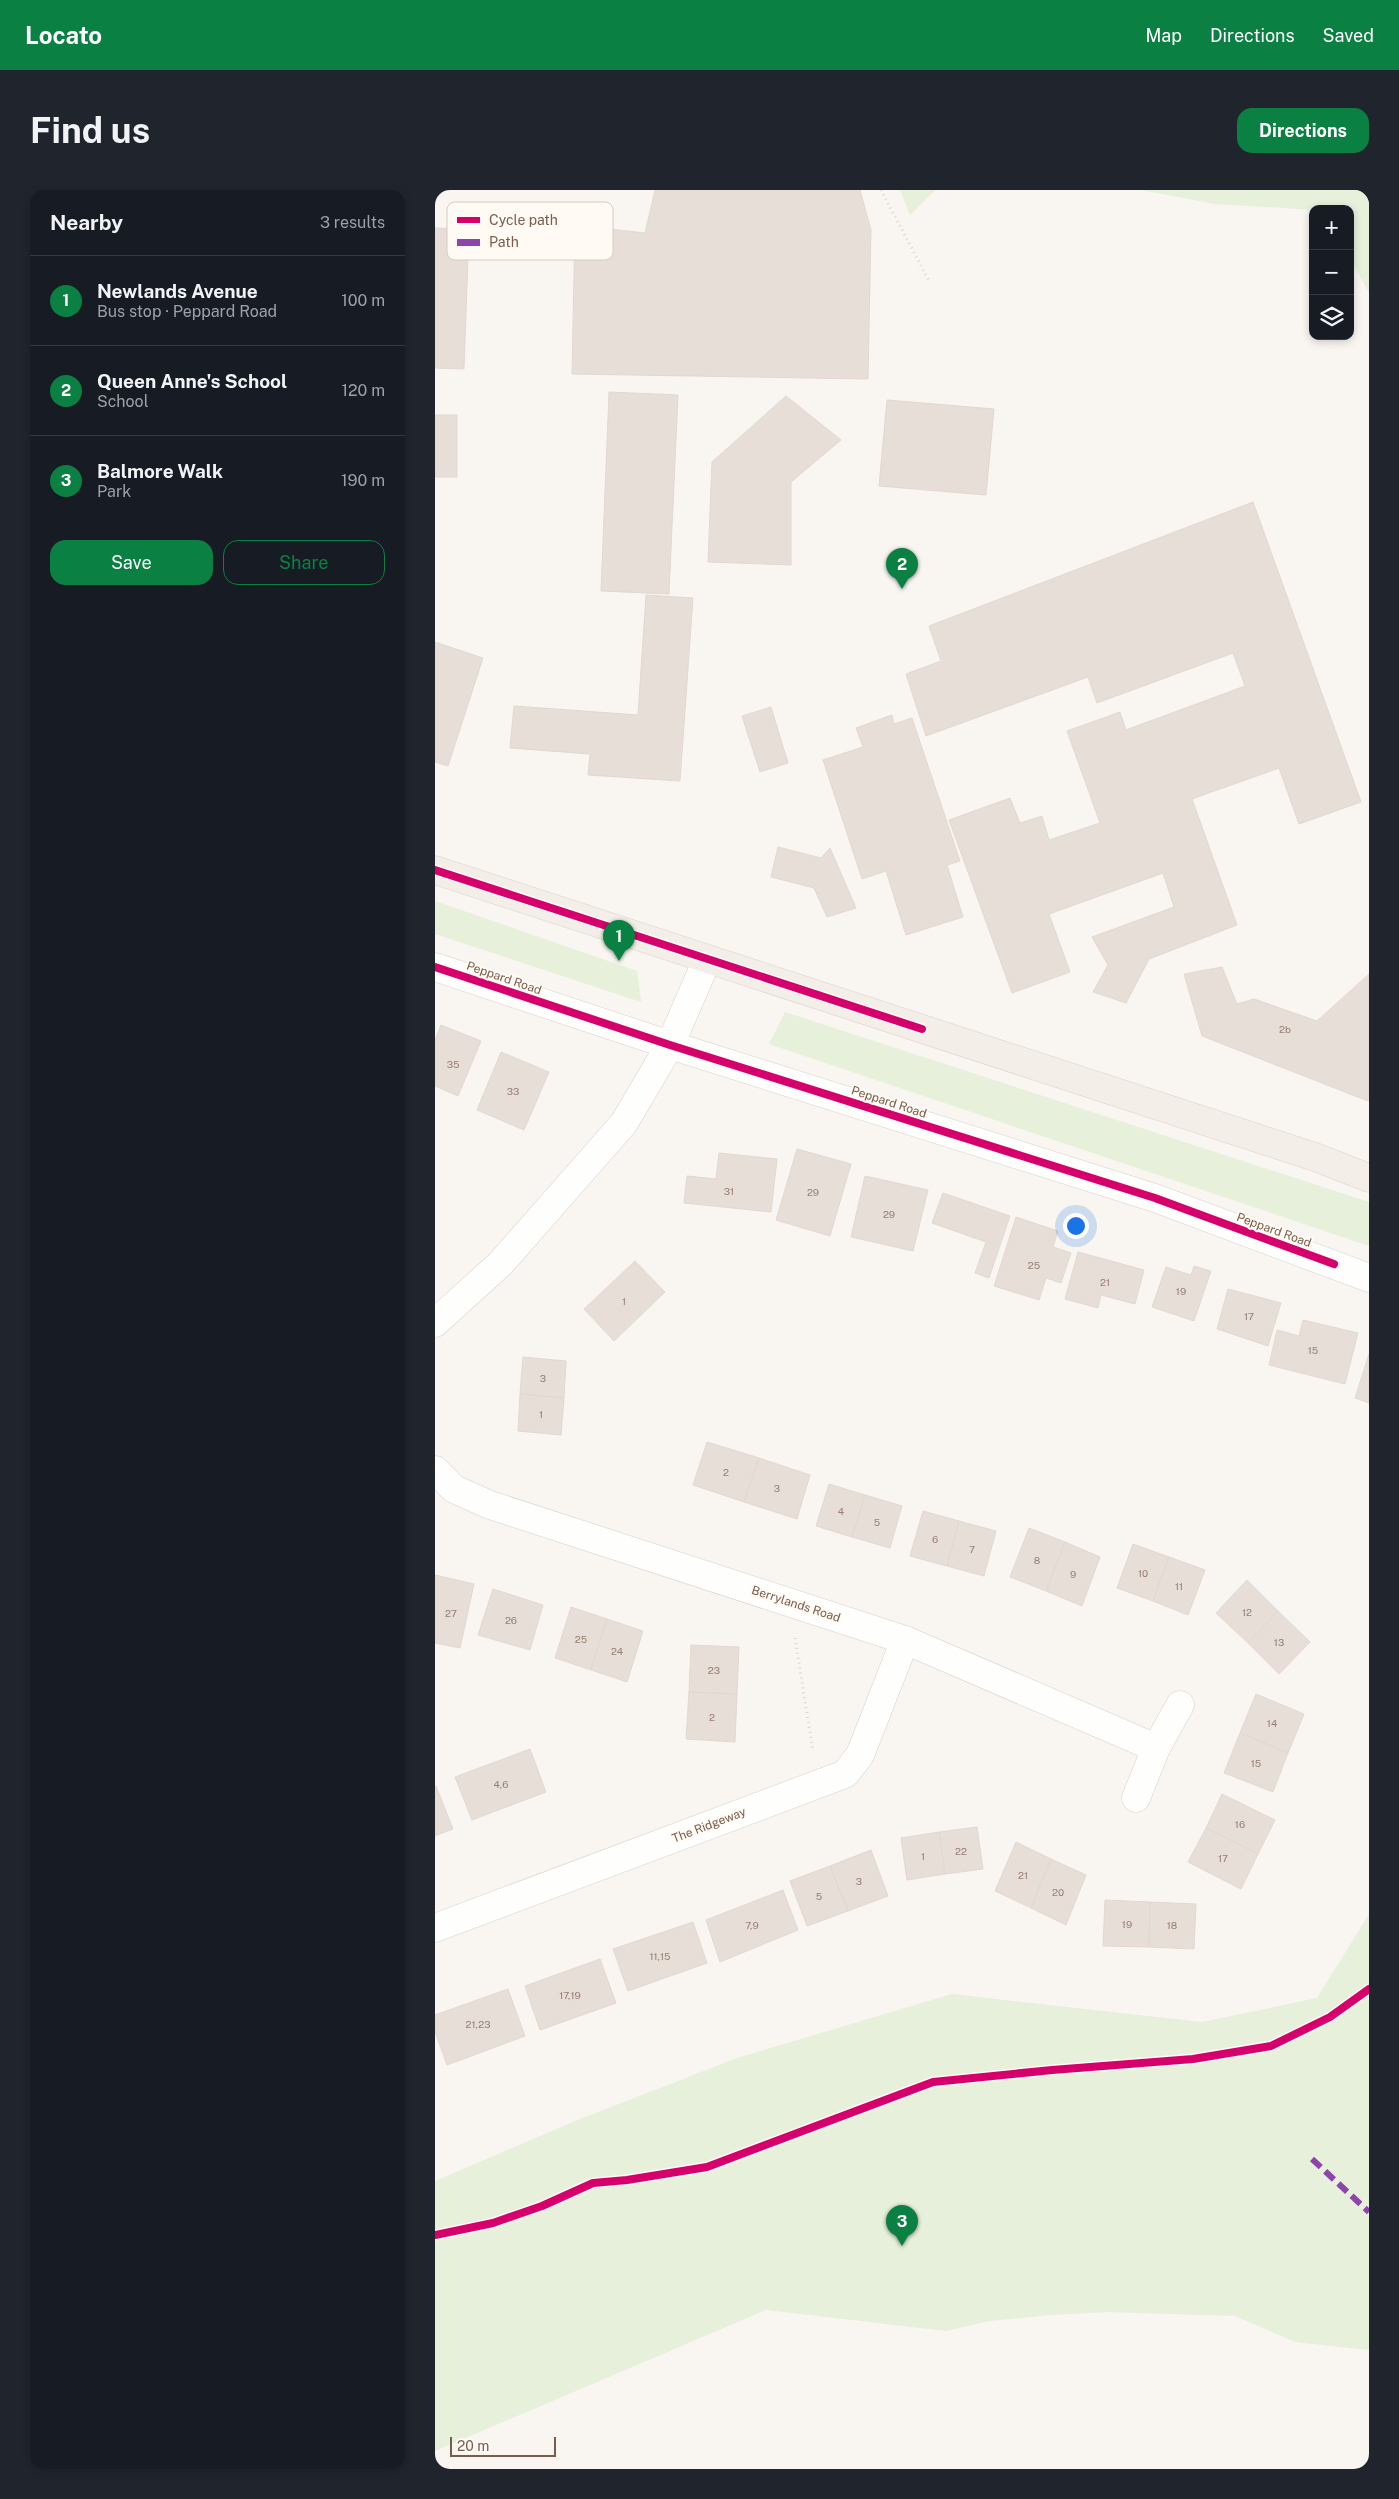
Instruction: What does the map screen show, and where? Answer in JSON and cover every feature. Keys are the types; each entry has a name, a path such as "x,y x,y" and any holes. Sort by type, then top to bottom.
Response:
{"main road":[{"path":"435,870 1315,1157 1369,1178"}],"street":[{"path":"435,1323 501,1263 624,1123 670,1045 707,960"},
{"name":"Peppard Road","path":"435,967 670,1045 1155,1198 1369,1278"},
{"name":"Berrylands Road","path":"435,1470 454,1489 490,1505 905,1640 1156,1748"},
{"name":"The Ridgeway","path":"435,1928 845,1774 860,1755 905,1640"},
{"path":"1136,1798 1156,1748 1180,1705"}],"path":[{"path":"881,190 929,281"},
{"path":"789,1602 819,1784"}],"green space":[{"path":"900,190 935,190 910,215"},
{"path":"1141,190 1369,190 1369,293 1354,265 1354,205 1309,205 1309,210 1215,204"},
{"path":"435,901 637,971 641,1002 435,934"},
{"path":"785,1012 1369,1202 1369,1246 769,1044"},
{"path":"1369,1914 1369,2350 1295,2342 1235,2316 1108,2312 1050,2315 990,2321 946,2331 766,2310 435,2451 435,2181 575,2121 737,2058 952,1994 1202,2022 1317,1998"}],"building":[{"path":"655,190 860,190 871,230 868,379 572,374 574,260 613,260 613,229 645,233"},
{"path":"435,228 447,228 447,260 468,260 464,369 435,368"},
{"path":"609,392 678,395 669,594 601,591"},
{"path":"786,396 841,440 791,482 791,565 708,562 712,462"},
{"path":"887,400 994,409 986,495 879,486"},
{"path":"435,415 457,415 457,477 435,477"},
{"path":"1253,502 1361,802 1299,824 1279,768 1192,799 1237,925 1149,959 1126,1003 1093,992 1108,965 1092,937 1174,907 1163,873 1049,914 1070,972 1012,993 949,820 1010,798 1020,823 1042,816 1049,840 1100,823 1067,731 1120,712 1126,730 1245,686 1233,653 1097,703 1088,677 926,736 906,674 941,661 929,626"},
{"path":"646,595 693,598 680,781 588,775 590,754 510,748 514,706 638,715"},
{"path":"435,642 483,658 448,766 435,762"},
{"path":"771,707 788,763 760,772 742,716"},
{"path":"892,715 894,724 912,718 960,861 947,865 963,917 906,935 886,871 862,879 823,760 863,747 856,728"},
{"path":"778,847 821,858 830,848 856,908 827,917 814,888 771,877"},
{"path":"1222,967 1237,1004 1254,999 1317,1021 1369,974 1368,1101 1202,1036 1184,974"},
{"path":"441,1025 481,1041 458,1096 435,1086 435,1040"},
{"path":"501,1052 549,1072 524,1130 477,1110"},
{"path":"797,1149 851,1164 830,1236 776,1220"},
{"path":"719,1153 777,1159 771,1212 684,1203 687,1176 716,1179"},
{"path":"865,1176 928,1190 913,1251 851,1237"},
{"path":"943,1193 1010,1216 989,1278 975,1273 986,1242 932,1223"},
{"path":"1016,1217 1058,1231 1053,1247 1071,1253 1061,1283 1046,1278 1039,1300 994,1286"},
{"path":"1078,1252 1144,1270 1135,1304 1101,1295 1098,1308 1065,1299"},
{"path":"635,1261 665,1292 614,1341 584,1309"},
{"path":"1194,1266 1211,1271 1194,1321 1152,1307 1166,1267 1191,1275"},
{"path":"1228,1289 1281,1303 1268,1346 1217,1329"},
{"path":"1303,1320 1358,1333 1345,1384 1269,1365 1277,1330 1299,1336"},
{"path":"1369,1354 1369,1403 1355,1398"},
{"path":"523,1357 566,1361 564,1398 520,1394"},
{"path":"520,1394 564,1398 561,1435 518,1431"},
{"path":"707,1442 759,1458 744,1502 693,1485"},
{"path":"759,1458 810,1475 797,1519 744,1502"},
{"path":"829,1484 865,1495 852,1537 816,1526"},
{"path":"865,1495 902,1506 890,1548 852,1537"},
{"path":"923,1511 959,1521 947,1566 910,1556"},
{"path":"959,1521 996,1531 984,1576 947,1566"},
{"path":"1029,1528 1065,1542 1046,1591 1010,1577"},
{"path":"1065,1542 1100,1557 1082,1606 1046,1591"},
{"path":"1133,1544 1169,1557 1153,1601 1117,1588"},
{"path":"1169,1557 1205,1570 1188,1615 1153,1601"},
{"path":"435,1575 474,1584 460,1648 435,1643"},
{"path":"1247,1580 1278,1611 1248,1643 1216,1613"},
{"path":"493,1589 543,1605 530,1650 478,1635"},
{"path":"571,1607 607,1619 591,1670 555,1658"},
{"path":"1278,1611 1310,1642 1279,1674 1248,1643"},
{"path":"607,1619 643,1631 627,1682 591,1670"},
{"path":"691,1645 739,1647 737,1694 689,1692"},
{"path":"689,1692 737,1694 735,1742 686,1739"},
{"path":"1256,1694 1304,1714 1288,1753 1240,1733"},
{"path":"1240,1733 1288,1753 1273,1792 1224,1773"},
{"path":"530,1749 546,1792 472,1820 455,1777"},
{"path":"435,1787 453,1829 435,1836"},
{"path":"1222,1794 1275,1820 1258,1854 1206,1828"},
{"path":"977,1827 983,1869 945,1874 939,1832"},
{"path":"1206,1828 1258,1854 1241,1889 1188,1862"},
{"path":"939,1832 945,1874 907,1880 901,1838"},
{"path":"1016,1842 1051,1859 1031,1908 995,1891"},
{"path":"871,1850 888,1896 848,1911 830,1866"},
{"path":"1051,1859 1086,1875 1066,1925 1031,1908"},
{"path":"830,1866 848,1911 807,1926 790,1881"},
{"path":"783,1890 798,1930 720,1962 706,1920"},
{"path":"1105,1900 1150,1902 1149,1947 1103,1946"},
{"path":"1150,1902 1196,1904 1194,1949 1149,1947"},
{"path":"693,1922 707,1963 628,1991 613,1949"},
{"path":"600,1959 616,2003 540,2030 525,1986"},
{"path":"508,1989 525,2036 447,2065 435,2032 435,2015"}],"marked path":[{"path":"1312,2159 1369,2212"}],"cycle path":[{"path":"435,870 922,1029"},
{"path":"435,967 670,1045 1155,1198 1334,1264"},
{"path":"435,2235 493,2223 542,2206 593,2183 627,2180 707,2167 933,2082 1193,2059 1271,2046 1330,2017 1369,1989"}],"place":[{"name":"Queen Anne's School","path":"902,589"},
{"name":"Newlands Avenue","path":"619,961"},
{"name":"Balmore Walk","path":"902,2246"}]}
